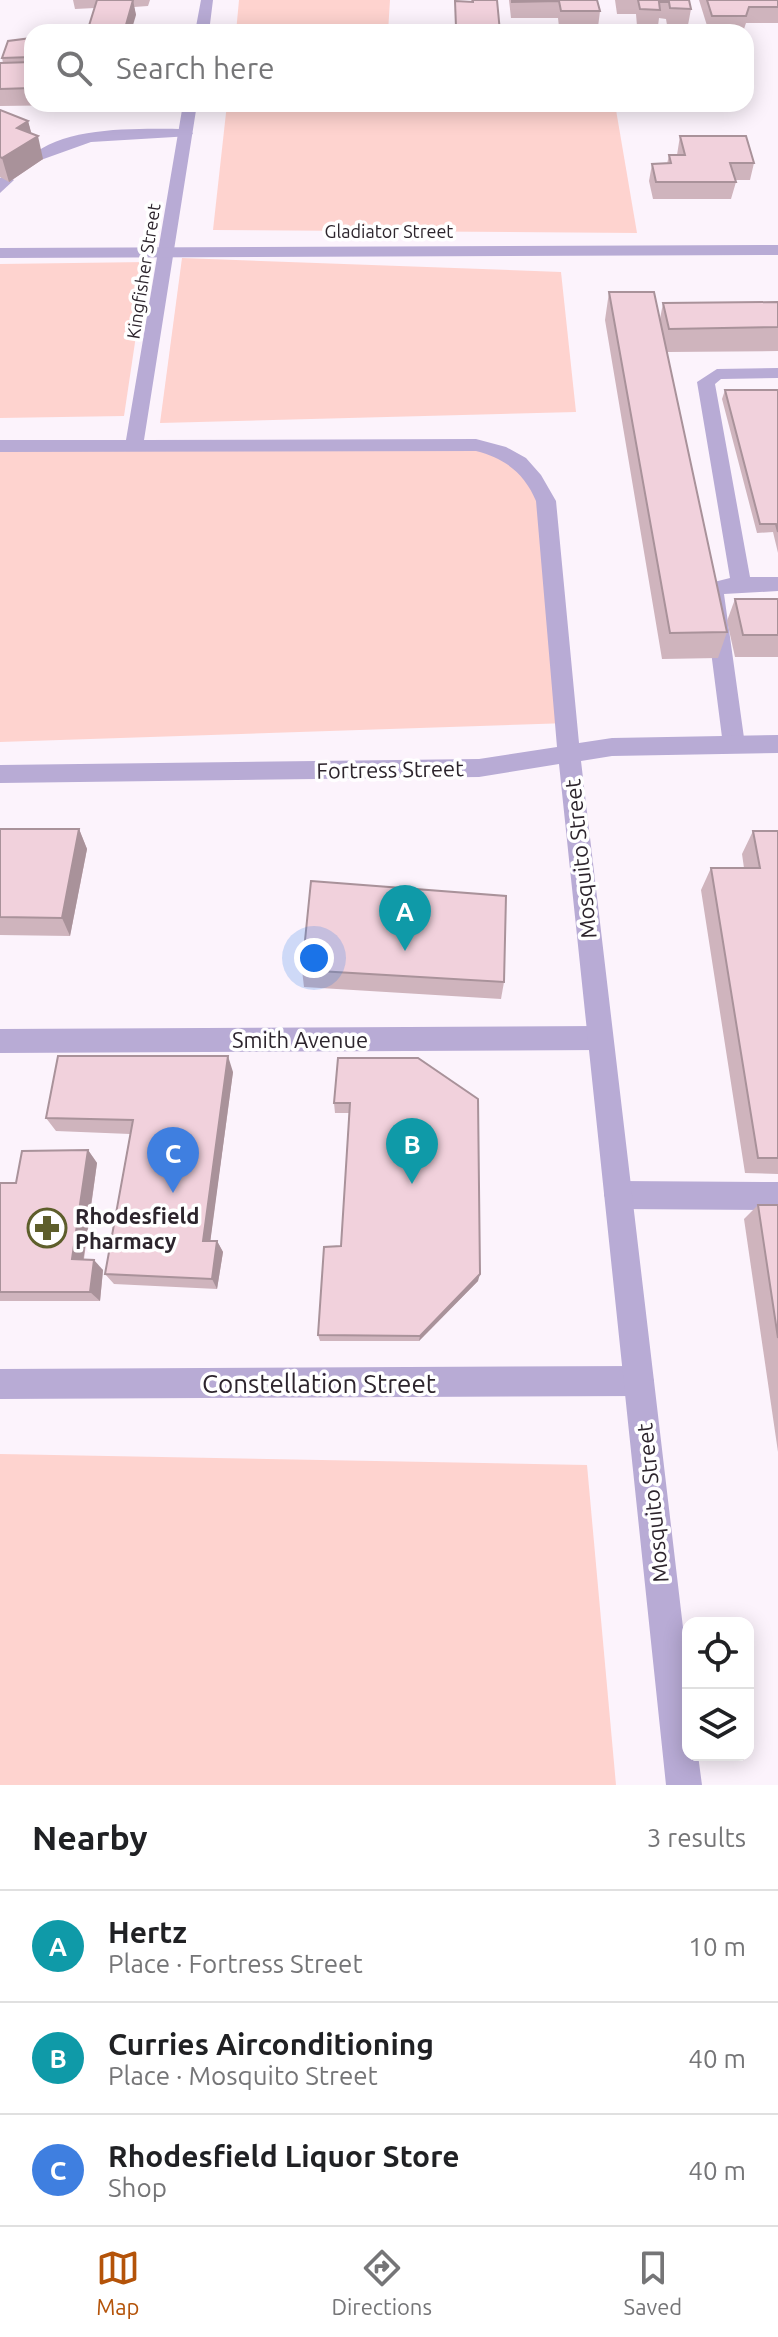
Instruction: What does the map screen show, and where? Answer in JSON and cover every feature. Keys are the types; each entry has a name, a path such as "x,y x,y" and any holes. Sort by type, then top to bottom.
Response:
{"street":[{"path":"203,24 207,0"},
{"name":"Kingfisher Street","path":"134,444 189,112"},
{"path":"38,157 59,145 97,135 186,133"},
{"name":"Gladiator Street","path":"0,253 778,250"},
{"path":"741,584 706,382 717,374 778,373"},
{"name":"Mosquito Street","path":"0,446 476,445 507,454 526,467 539,483 546,501 569,753 684,1785"},
{"path":"734,745 713,589 741,584 778,584"},
{"name":"Fortress Street","path":"0,774 479,768 627,746 778,744"},
{"name":"Smith Avenue","path":"0,1041 600,1038"},
{"path":"618,1195 778,1196"},
{"name":"Constellation Street","path":"0,1384 639,1381"}],"shaded area":[{"path":"239,0 390,0 388,24 237,24"},
{"path":"226,112 616,112 637,233 213,230"},
{"path":"182,258 561,272 576,412 160,423"},
{"path":"147,262 124,416 0,418 0,264"},
{"path":"487,446 544,493 569,723 0,742 0,449"},
{"path":"0,1454 587,1465 616,1785 0,1785"}],"building":[{"path":"97,0 133,0 126,24 90,24"},
{"path":"497,0 499,24 456,24 455,1"},
{"path":"512,0 597,0 600,11 561,11 559,1"},
{"path":"638,0 689,0 691,9 670,8 669,2 659,2 660,10 640,9"},
{"path":"707,0 778,0 778,7 749,7 746,16 712,16"},
{"path":"24,39 24,57 2,58 8,41"},
{"path":"24,62 24,88 0,89 0,63"},
{"path":"0,110 28,121 17,128 38,136 2,158 0,157"},
{"path":"680,136 746,136 754,163 730,163 736,182 656,182 652,164 671,163 669,155 685,155"},
{"path":"609,292 654,292 727,632 670,633"},
{"path":"778,302 778,327 669,329 663,303"},
{"path":"725,390 778,390 778,532 776,524 760,524"},
{"path":"735,599 778,599 778,635 743,635"},
{"path":"0,829 79,829 62,918 0,917"},
{"path":"753,831 778,831 778,1158 758,1158 711,868 760,868"},
{"path":"311,881 506,896 504,982 302,970"},
{"path":"58,1056 228,1056 203,1241 217,1241 212,1279 105,1274 133,1120 46,1118"},
{"path":"338,1058 418,1058 478,1099 480,1274 420,1336 318,1335 324,1247 341,1246 350,1103 334,1103"},
{"name":"Rhodesfield Pharmacy","path":"88,1150 72,1259 94,1260 90,1292 0,1292 0,1183 16,1183 22,1151"},
{"path":"758,1205 778,1205 778,1338"}],"place":[{"name":"Hertz","path":"405,951"},
{"name":"Curries Airconditioning","path":"412,1184"},
{"name":"Rhodesfield Liquor Store","path":"173,1193"},
{"name":"Rhodesfield Pharmacy","path":"47,1228"}]}
